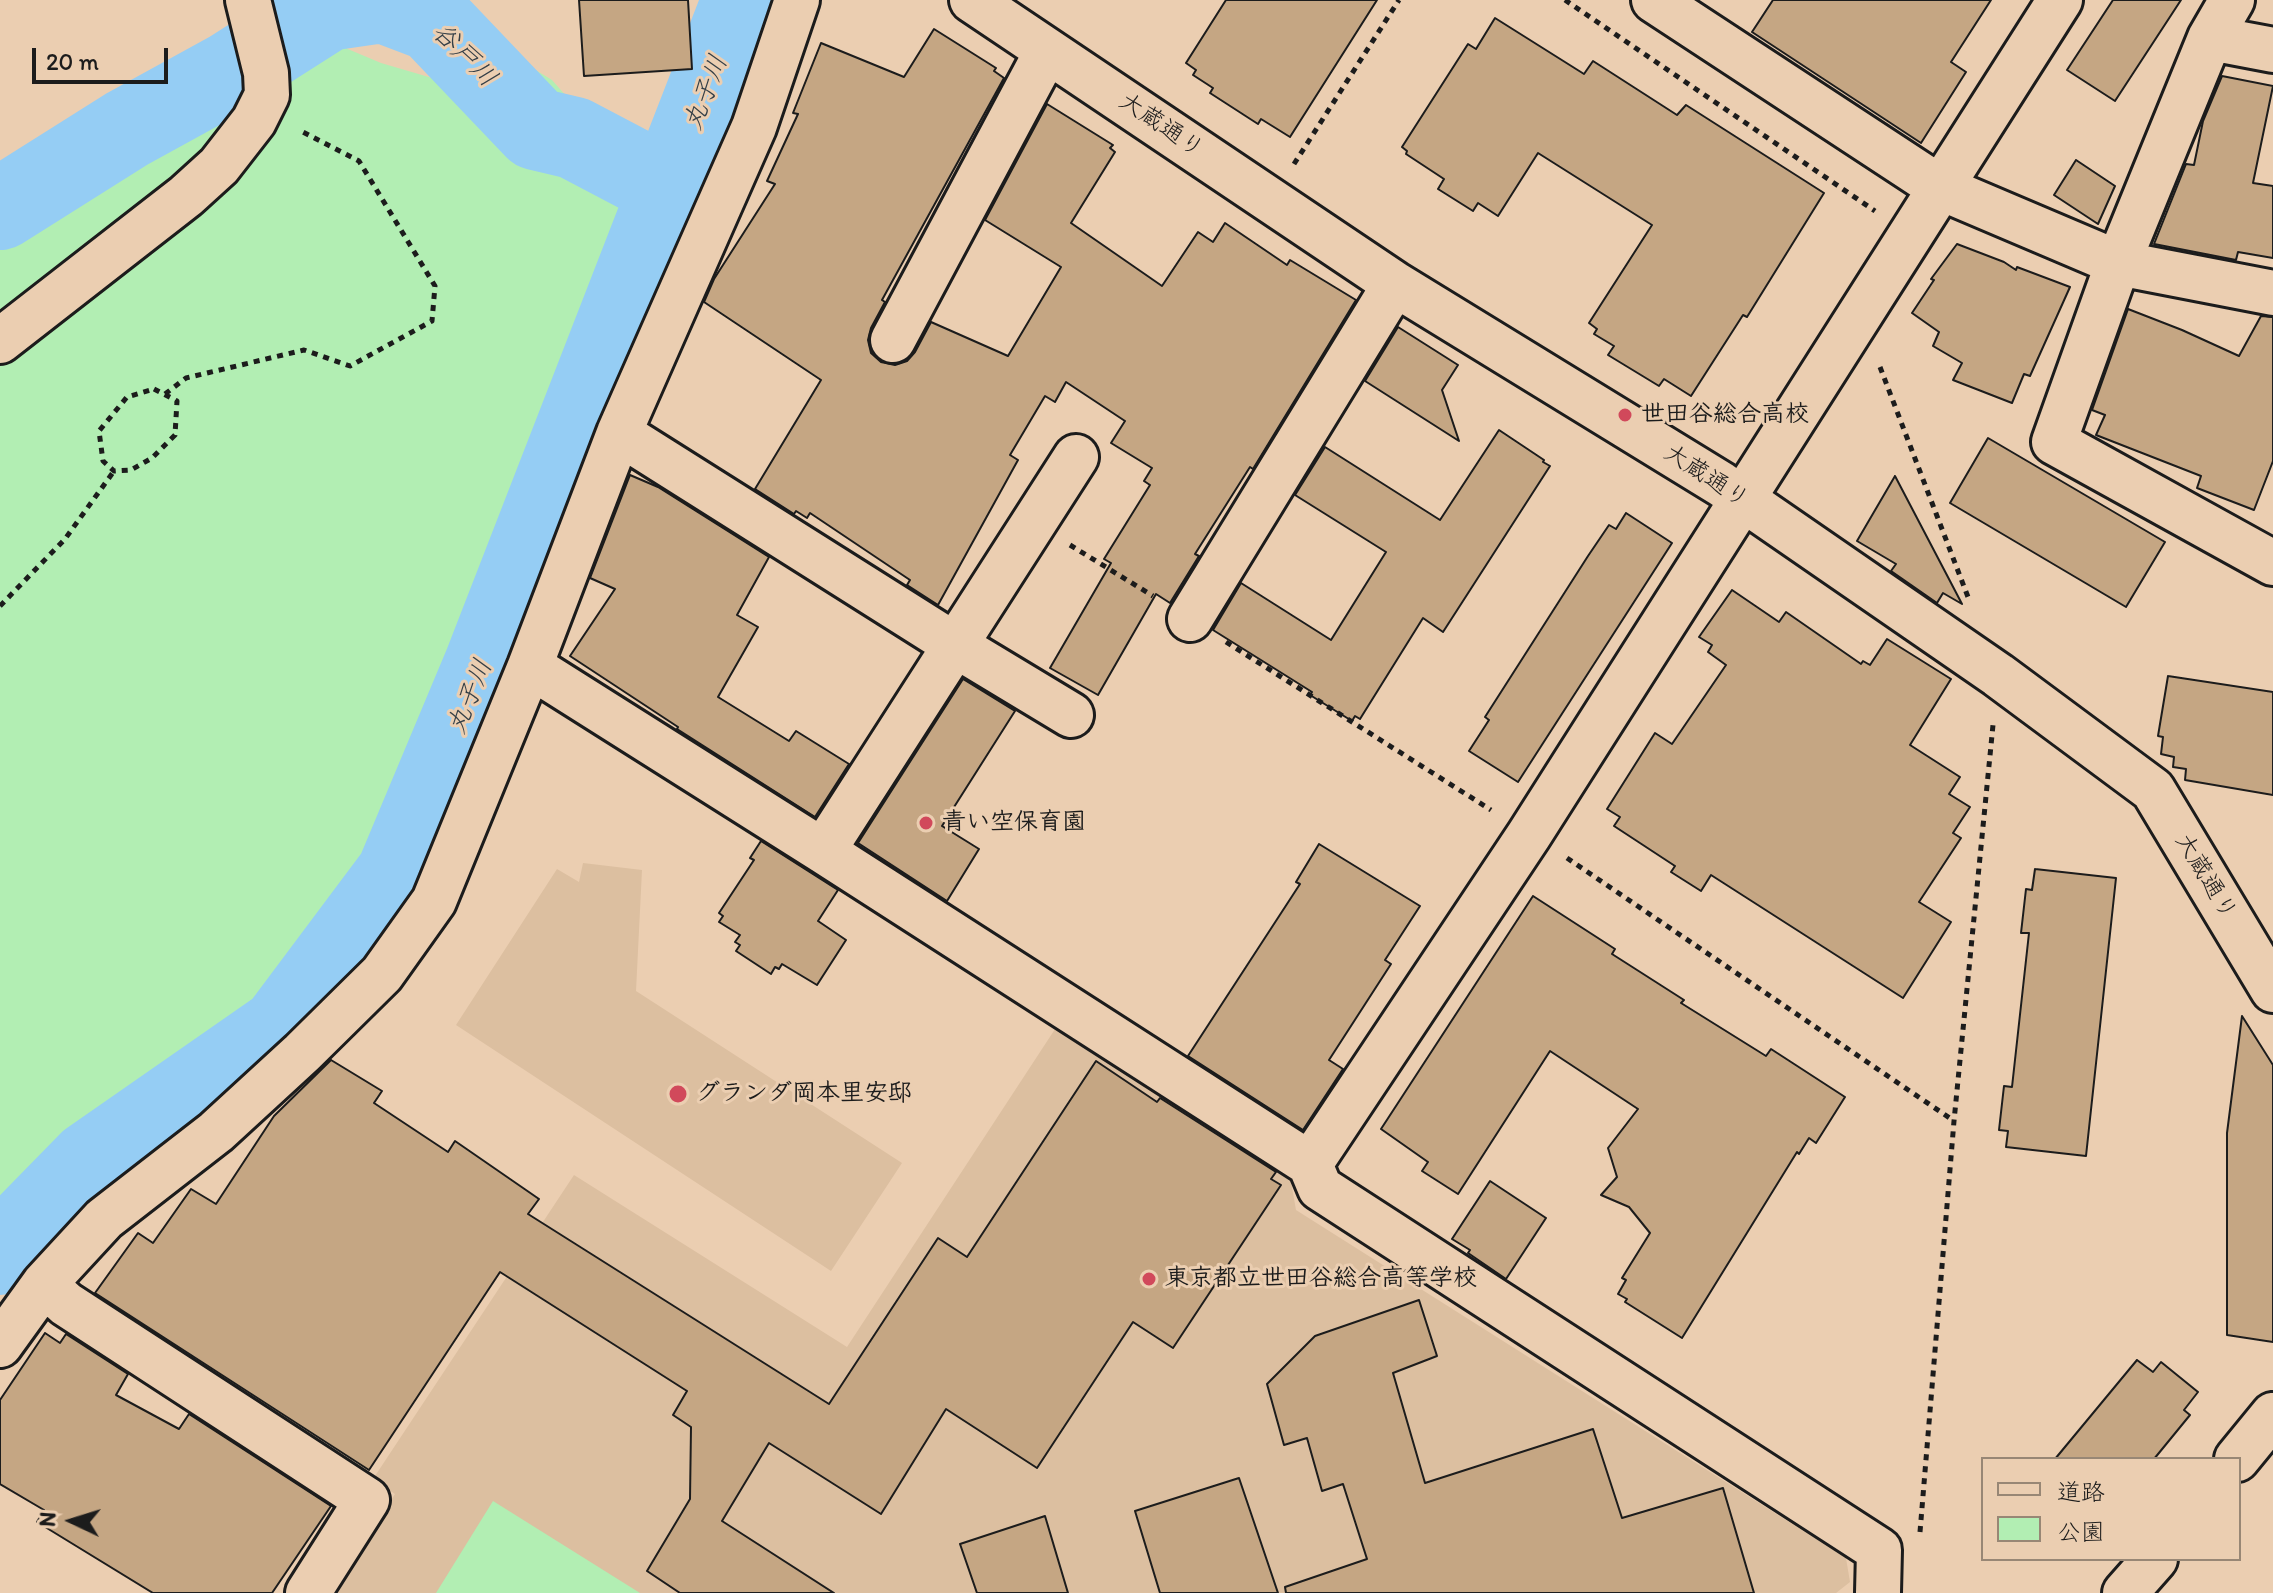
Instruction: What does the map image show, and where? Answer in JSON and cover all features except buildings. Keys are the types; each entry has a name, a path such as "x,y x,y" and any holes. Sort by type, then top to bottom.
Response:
{"street":[{"path":"0,1345 44,1284 104,1219 216,1132 382,974 434,901 530,666 619,433 754,127 797,0"},
{"name":"大蔵通り","path":"972,0 1395,284 1742,499 1998,675 2153,790 2273,990"},
{"path":"1654,0 1939,187 2118,263 2273,293"},
{"path":"1310,1164 1529,835 2060,0"},
{"path":"2232,0 2210,38 2118,263 2054,442 2273,563"},
{"path":"0,341 186,196 219,166 254,121 263,91 252,15"},
{"path":"2210,38 2273,50"},
{"path":"893,340 1047,51"},
{"path":"1190,619 1395,284"},
{"path":"619,433 1071,715"},
{"path":"823,851 1076,457"},
{"path":"530,666 1310,1164 1320,1188 1879,1550 1878,1593"},
{"path":"44,1284 66,1304 367,1500 308,1593"},
{"path":"2239,1457 2273,1415"},
{"path":"2125,1593 2153,1561"}],"path":[{"path":"1288,172 1399,0"},
{"path":"1565,0 1886,218"},
{"path":"165,394 186,378 304,350 350,366 432,321 435,286 359,161 263,91"},
{"path":"1876,356 1970,602"},
{"path":"154,389 177,401 175,435 152,458 131,470 114,471 103,461 99,431 127,397 154,389"},
{"path":"0,606 65,539 114,471"},
{"path":"1919,1546 1954,1121 1998,675"}],"shaded area":[{"name":"グランダ岡本里安邸","path":"583,863 642,870 636,991 902,1163 831,1271 456,1025 557,869 579,882"},
{"name":"東京都立世田谷総合高等学校","path":"1059,1023 1290,1176 1296,1210 1846,1558 1850,1582 1836,1593 332,1593 395,1494 373,1479 574,1175 847,1347"}],"green space":[{"path":"302,45 343,47 381,63 439,80 503,64 529,66 552,80 582,114 649,156 671,204 636,297 525,529 402,840 345,928 293,989 228,1047 164,1094 89,1138 0,1235 0,239 111,171 142,163 289,77"},
{"path":"493,1501 640,1593 436,1593"}],"waterway":[{"name":"丸子川","path":"0,1254 90,1162 281,1029 397,874 485,664 743,0"},
{"name":"谷戸川","path":"0,209 127,129 229,73 328,10 383,2 433,21 536,129 574,138 671,189"}],"place":[{"name":"世田谷総合高校","path":"1625,415"},
{"name":"青い空保育園","path":"926,823"},
{"name":"グランダ岡本里安邸","path":"678,1094"},
{"name":"東京都立世田谷総合高等学校","path":"1149,1279"}]}
